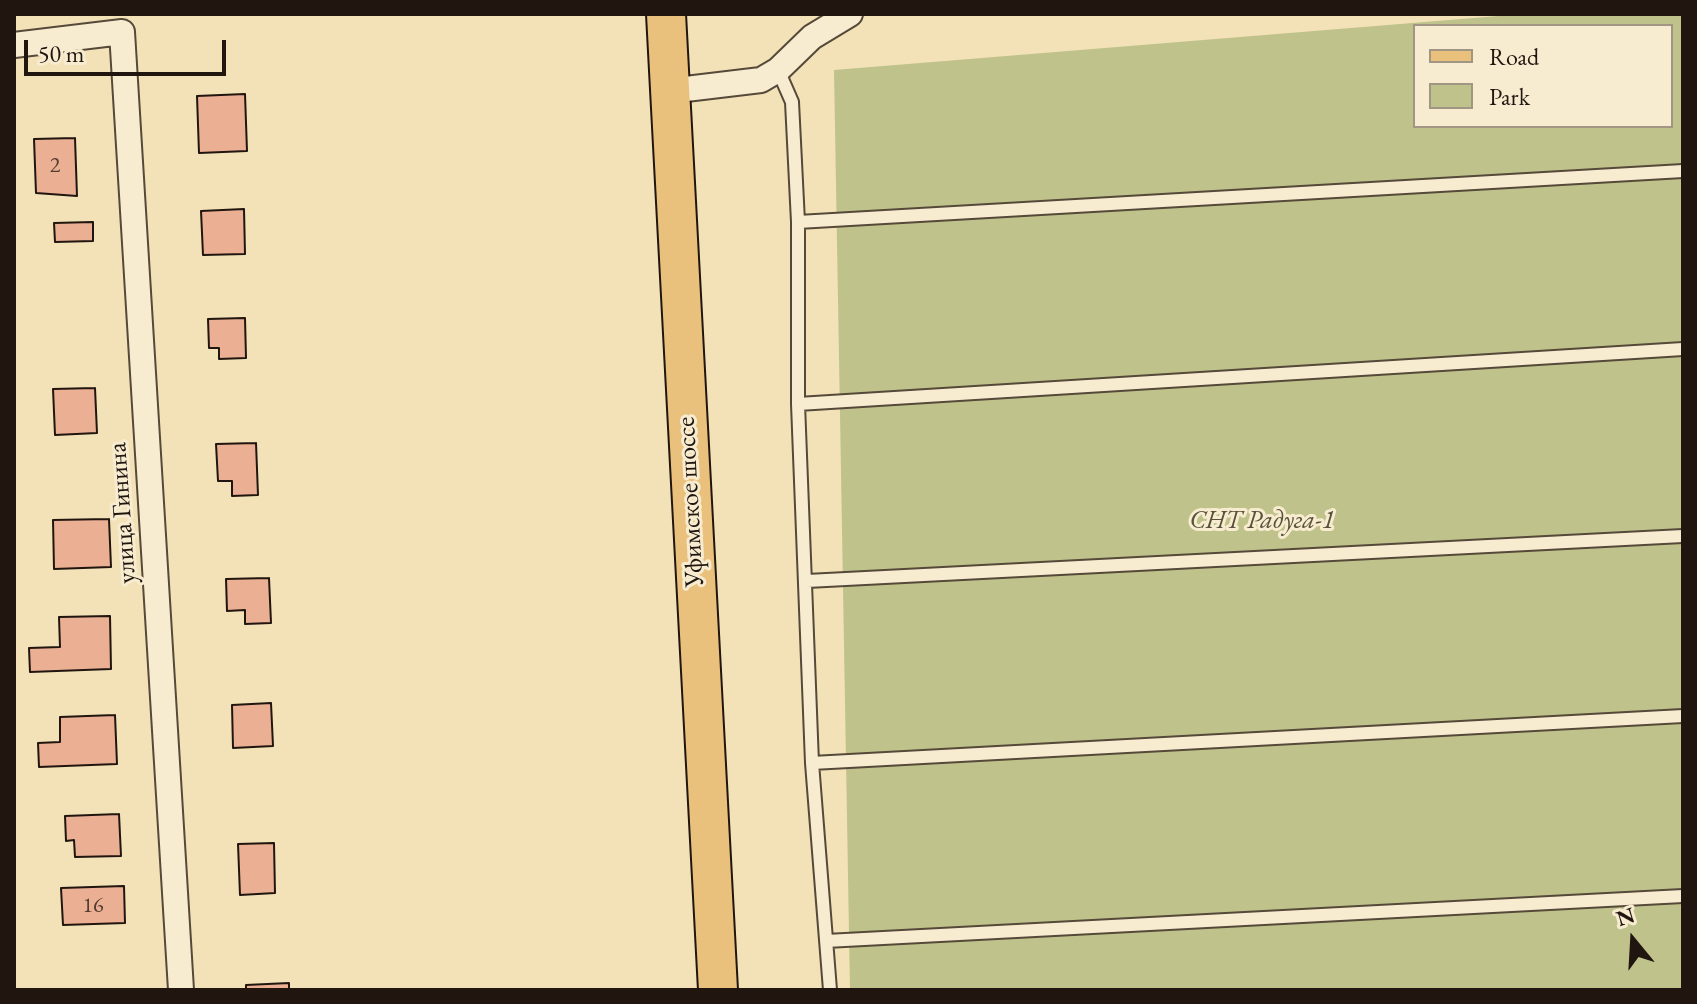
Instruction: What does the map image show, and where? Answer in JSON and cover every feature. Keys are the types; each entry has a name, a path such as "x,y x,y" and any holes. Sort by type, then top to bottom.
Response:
{"main road":[{"name":"Уфимское шоссе","path":"666,14 718,990"}],"street":[{"path":"669,91 761,80 778,70 812,37 850,14"},
{"name":"улица Гинина","path":"14,45 122,32 181,990"}],"lane":[{"path":"778,70 792,102 798,222 798,404 812,763 830,990"},
{"path":"798,222 1683,171"},
{"path":"798,404 1683,349"},
{"path":"807,581 1683,536"},
{"path":"812,763 1683,716"},
{"path":"826,941 1683,896"}],"green space":[{"name":"СНТ Радуга-1","path":"1523,14 1683,14 1683,990 850,990 834,70"}],"building":[{"path":"245,94 247,151 199,153 197,96"},
{"path":"75,138 77,196 36,193 34,139"},
{"path":"244,209 245,254 203,255 201,211"},
{"path":"93,222 93,241 55,242 54,223"},
{"path":"245,318 246,358 219,359 219,348 209,348 208,319"},
{"path":"95,388 97,433 55,435 53,389"},
{"path":"256,443 258,495 232,496 232,481 218,481 216,444"},
{"path":"109,519 111,567 54,569 53,520"},
{"path":"269,578 271,623 245,624 245,610 227,611 226,579"},
{"path":"110,616 111,669 30,672 29,648 60,647 59,617"},
{"path":"271,703 273,746 233,748 232,705"},
{"path":"115,715 117,764 39,767 38,743 60,742 60,717"},
{"path":"119,814 121,856 75,857 74,840 66,841 65,816"},
{"path":"274,843 275,893 240,895 238,844"},
{"path":"124,886 125,923 63,925 61,888"},
{"path":"289,983 289,990 246,990 246,985"}]}
